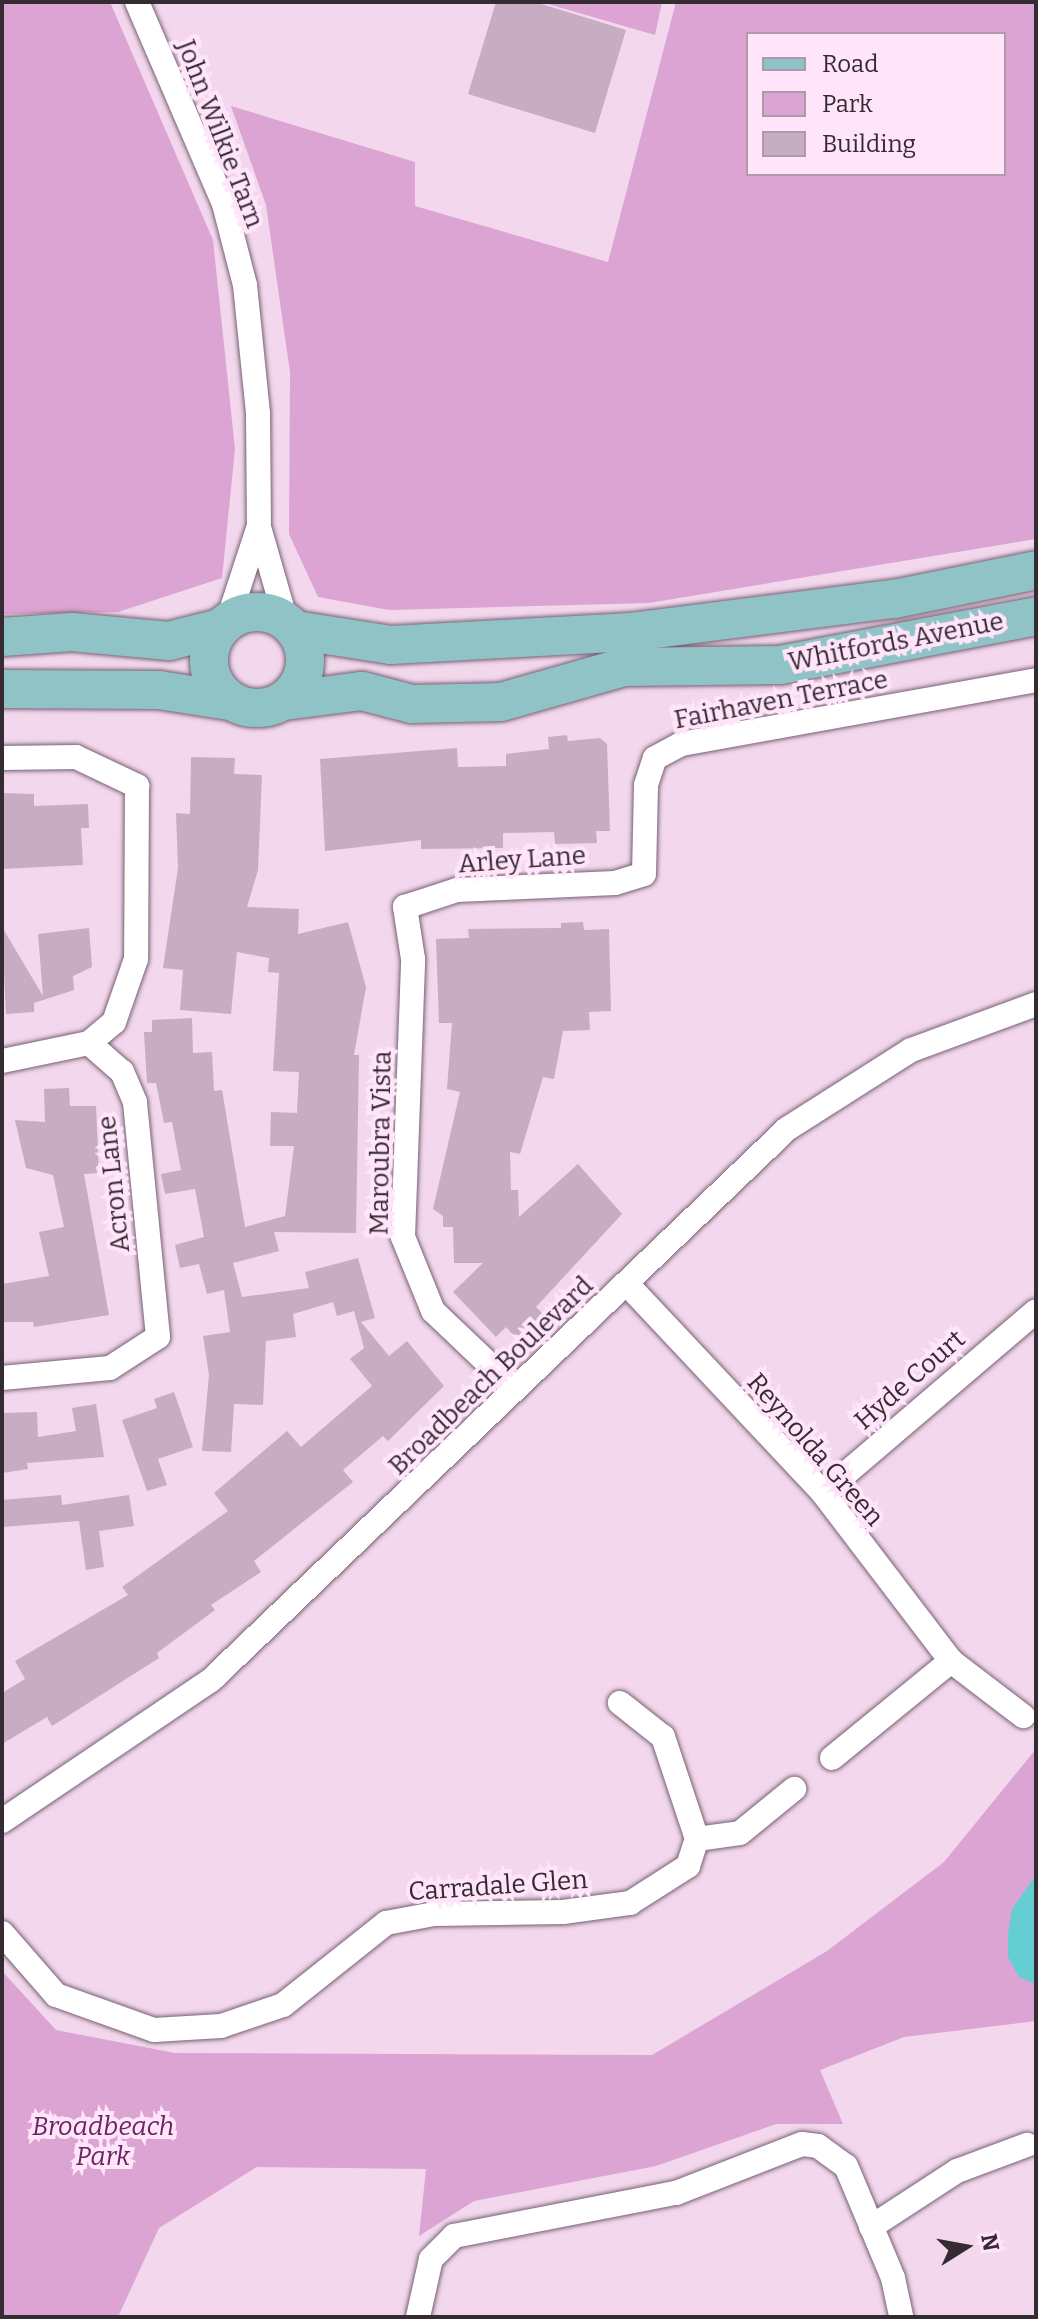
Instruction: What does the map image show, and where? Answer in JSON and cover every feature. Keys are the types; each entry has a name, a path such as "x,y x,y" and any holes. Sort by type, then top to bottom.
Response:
{"main road":[{"name":"Whitfords Avenue","path":"291,626 391,645 631,632 894,599 1036,570"},
{"path":"2,637 72,632 169,641 257,611 291,626 306,660 303,676 284,701 257,709 229,701 159,690 2,689"},
{"name":"Whitfords Avenue","path":"284,701 362,691 412,704 501,702 624,667 780,665 1036,616"},
{"path":"224,624 211,643 210,675 229,701"}],"street":[{"name":"John Wilkie Tarn","path":"137,2 224,204 245,285 258,414 259,527 291,626"},
{"name":"John Wilkie Tarn","path":"224,624 259,527"},
{"name":"Fairhaven Terrace","path":"644,874 646,785 655,758 681,744 1036,680"},
{"path":"2,758 76,757 137,786 136,959 114,1022 89,1043 2,1061"},
{"name":"Arley Lane","path":"405,907 457,890 615,883 644,874"},
{"name":"Maroubra Vista","path":"405,907 413,959 403,1237 433,1311 515,1389"},
{"name":"Broadbeach Boulevard","path":"2,1821 211,1680 787,1129 911,1050 1036,1004"},
{"name":"Acron Lane","path":"2,1378 110,1368 158,1337 135,1102 122,1072 89,1043"},
{"name":"Reynolda Green","path":"627,1284 823,1493 951,1661 1023,1716"},
{"name":"Hyde Court","path":"823,1493 1036,1311"},
{"path":"832,1758 951,1661"},
{"path":"620,1703 663,1737 697,1839 740,1833 794,1789"},
{"name":"Carradale Glen","path":"2,1933 56,1995 99,2015 154,2030 221,2026 283,2005 386,1923 434,1914 563,1912 630,1903 688,1866 697,1839"},
{"path":"418,2317 431,2259 454,2236 661,2197 802,2144 818,2146 846,2166 871,2227 901,2317"},
{"path":"871,2227 957,2171 1027,2145"}],"green space":[{"path":"2,2 110,2 213,240 235,449 222,578 118,612 2,614"},
{"path":"541,2 662,2 655,35"},
{"path":"676,2 1036,2 1036,539 649,603 389,610 318,597 289,534 290,372 266,205 231,106 415,162 415,206 608,262"},
{"name":"Broadbeach Park","path":"1036,1749 1036,2021 904,2037 820,2070 843,2124 776,2124 656,2166 474,2201 419,2236 426,2169 257,2167 159,2228 118,2317 2,2317 2,1971 56,2030 175,2053 652,2055 827,1951 944,1862"}],"water":[{"path":"1036,1875 1036,1984 1019,1977 1008,1957 1008,1934 1012,1909"}],"building":[{"path":"496,2 535,2 626,30 595,133 468,94"},
{"path":"567,735 568,741 600,738 607,744 610,831 596,831 597,843 555,844 554,832 503,833 503,848 421,849 421,840 325,851 320,759 457,748 458,767 506,766 506,754 549,749 548,737"},
{"path":"191,757 235,758 234,774 262,775 258,870 247,907 299,909 298,934 348,922 366,987 354,1055 359,1055 356,1233 274,1232 279,1251 233,1263 242,1297 309,1288 305,1272 358,1258 375,1318 361,1322 389,1356 407,1341 444,1386 388,1441 383,1436 343,1470 353,1482 254,1561 261,1572 211,1605 215,1610 157,1653 159,1658 52,1726 47,1717 2,1744 2,1693 25,1679 15,1661 128,1595 122,1587 228,1511 214,1493 287,1431 301,1447 372,1386 350,1359 364,1348 354,1311 337,1316 333,1302 293,1314 296,1337 266,1341 263,1405 234,1404 231,1452 202,1451 209,1375 203,1336 230,1332 224,1290 207,1294 199,1264 180,1268 175,1245 204,1237 195,1189 165,1194 161,1174 181,1170 172,1122 164,1123 156,1083 147,1083 144,1032 152,1032 152,1020 192,1018 193,1053 212,1052 214,1091 222,1090 245,1227 285,1216 294,1146 270,1146 271,1112 297,1113 299,1072 273,1071 279,973 268,972 269,958 237,952 231,1014 180,1010 183,970 163,968 178,868 176,813 190,814"},
{"path":"2,793 34,794 34,806 88,804 89,828 81,828 83,865 2,869"},
{"path":"583,922 584,930 609,929 611,1011 589,1012 590,1030 563,1031 554,1079 543,1077 520,1154 510,1152 511,1190 518,1190 519,1217 578,1164 622,1214 536,1307 543,1314 517,1339 506,1327 496,1337 453,1292 483,1263 454,1263 453,1227 443,1227 443,1216 433,1209 460,1092 447,1089 452,1023 439,1023 436,939 469,938 468,929 561,928 561,923"},
{"path":"2,927 43,996 38,934 89,928 92,967 73,976 74,990 34,1003 34,1012 6,1014"},
{"path":"69,1088 70,1106 96,1106 99,1173 84,1174 109,1315 34,1327 33,1322 2,1322 2,1284 49,1276 39,1232 64,1227 53,1175 26,1168 15,1120 45,1122 44,1089"},
{"path":"174,1392 193,1447 158,1459 167,1485 147,1491 122,1420 157,1408 154,1399"},
{"path":"96,1404 104,1457 27,1463 28,1469 2,1473 2,1413 37,1412 38,1437 76,1431 72,1408"},
{"path":"61,1495 62,1505 129,1495 134,1526 99,1531 104,1567 86,1570 79,1521 2,1527 2,1500"}]}
